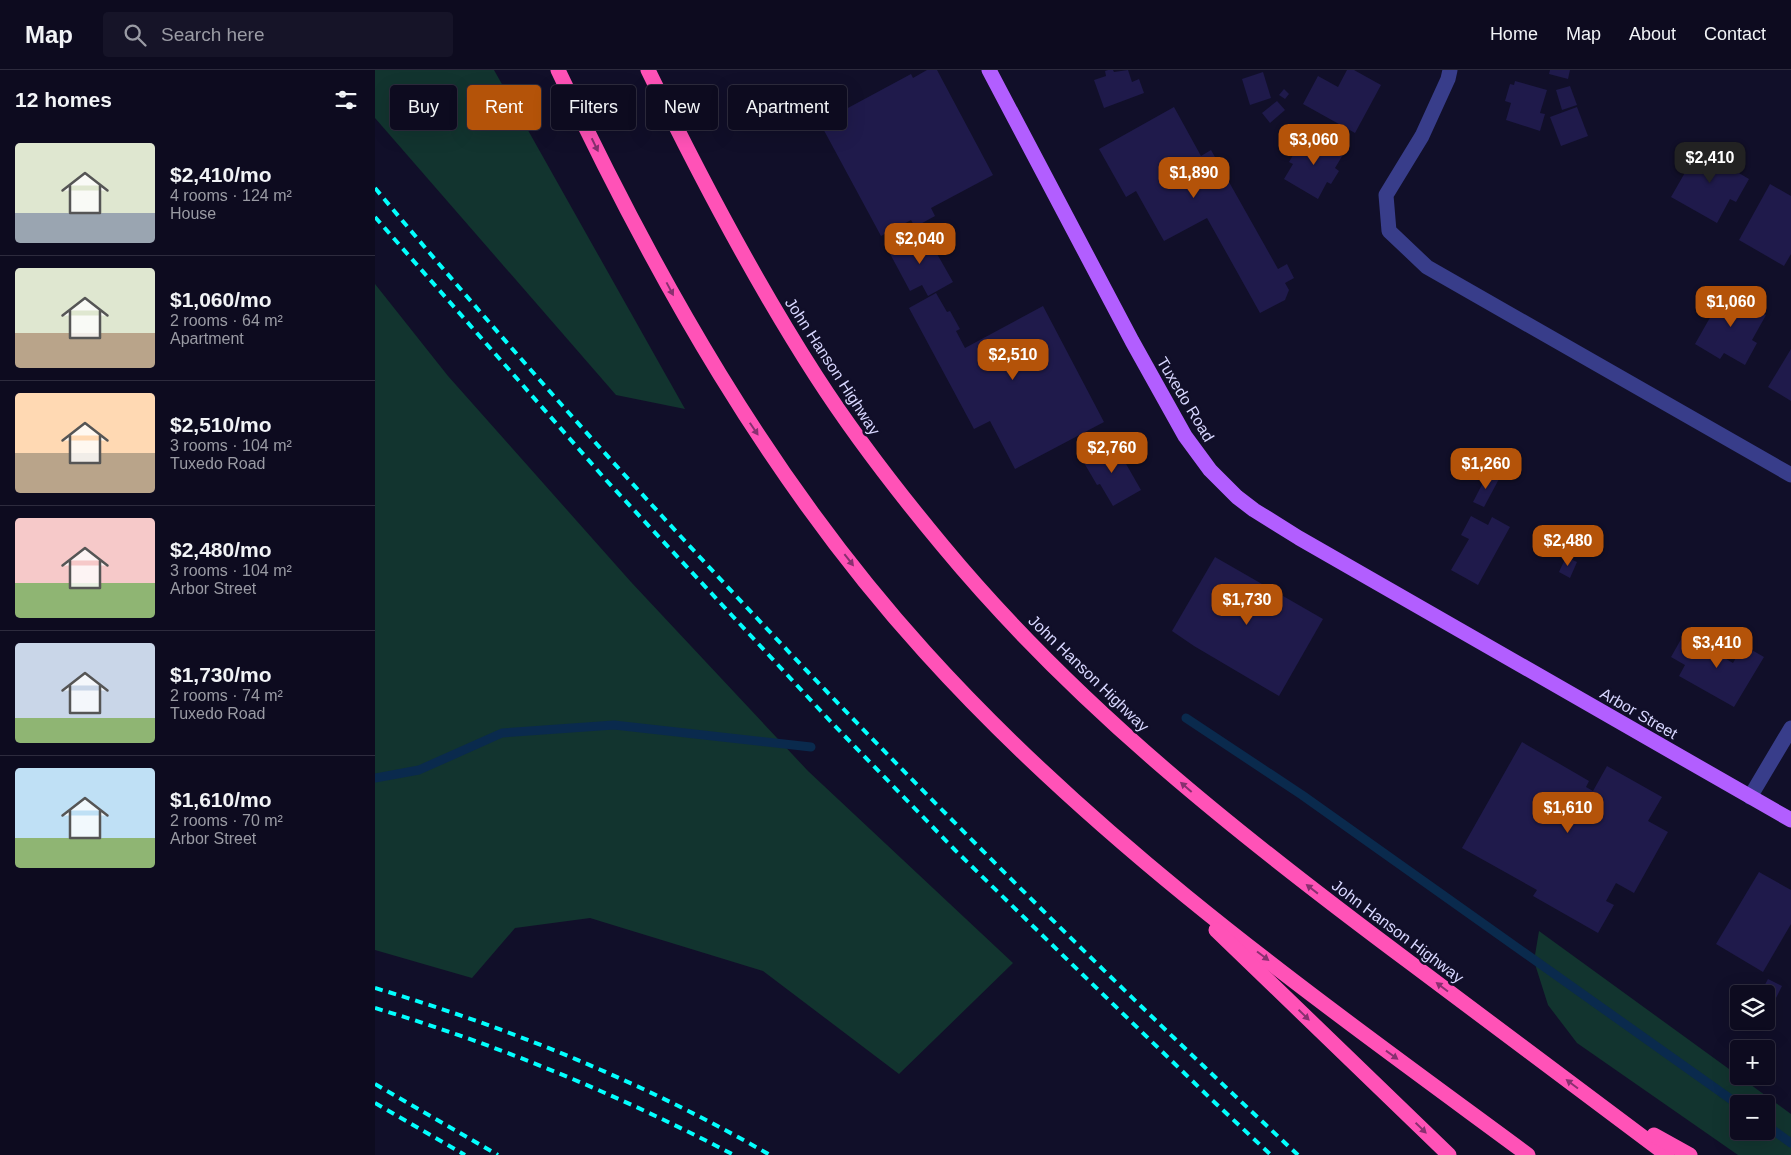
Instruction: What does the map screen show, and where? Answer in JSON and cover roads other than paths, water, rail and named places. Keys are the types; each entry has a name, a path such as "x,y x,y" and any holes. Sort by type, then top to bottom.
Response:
{"highway":[{"path":"558,70 604,164 673,293 745,416 786,476 873,590 924,650 972,702 1026,755 1143,860 1259,954 1528,1155"},
{"name":"John Hanson Highway","path":"648,70 719,212 817,378 900,493 994,605 1089,702 1196,797 1363,928 1667,1155"},
{"path":"1143,860 1449,1155"},
{"path":"1598,1103 1690,1155"}],"main road":[{"name":"Tuxedo Road","path":"989,70 1132,341 1185,436 1210,470 1253,510 1470,636"},
{"name":"Arbor Street","path":"1470,636 1791,820"}],"street":[{"path":"1450,70 1448,79 1422,136 1387,195 1389,231 1427,267 1791,474"},
{"path":"1750,797 1791,728"}],"waterway":[{"path":"1186,718 1302,795 1730,1099"},
{"path":"375,778 419,770 502,733 614,725 811,747"},
{"path":"1775,1131 1791,1143"}],"railway":[{"path":"375,188 483,316 594,441 707,565 822,686 1056,924 1298,1155"},
{"path":"375,217 606,480 832,723 955,850 1271,1155"},
{"path":"375,988 477,1021 577,1060 675,1104 770,1155"},
{"path":"375,1008 467,1038 558,1073 647,1112 734,1155"},
{"path":"375,1084 498,1155"},
{"path":"375,1103 465,1155"}]}
